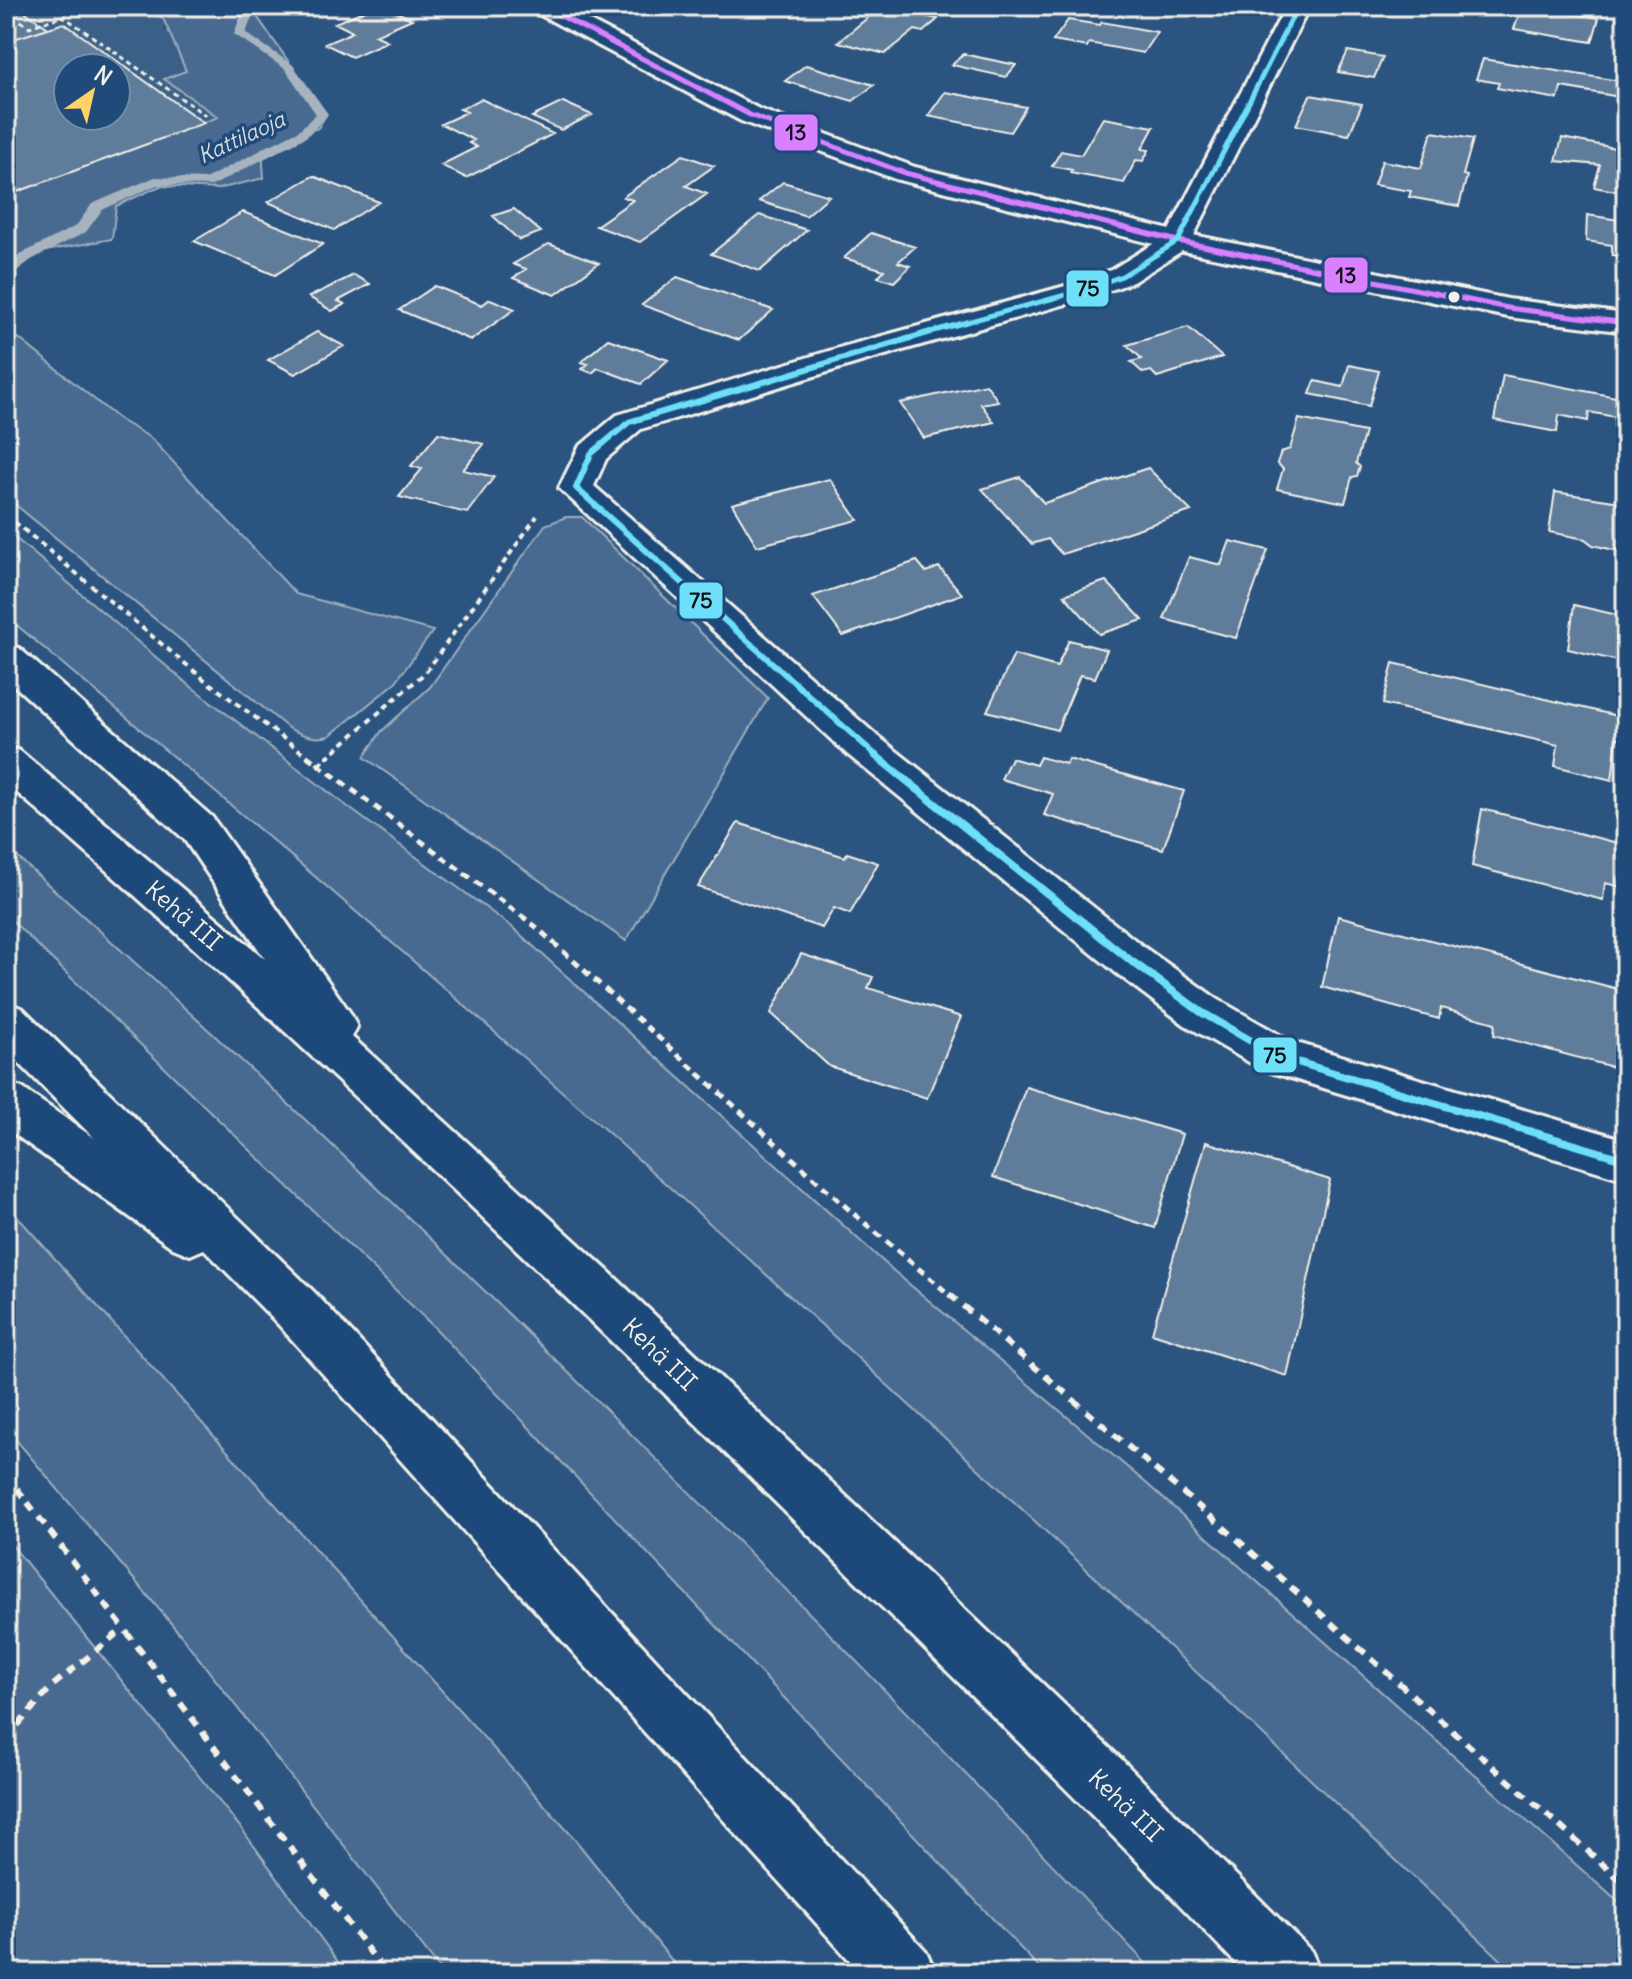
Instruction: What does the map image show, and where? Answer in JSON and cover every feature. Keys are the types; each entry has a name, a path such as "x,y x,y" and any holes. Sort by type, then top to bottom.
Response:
{"main road":[{"path":"1298,6 1178,241 1122,276 1080,291 853,354 629,422 591,454 576,488 893,772 1118,951 1201,1012 1277,1056 1626,1160"},
{"path":"559,9 702,92 804,137 905,173 1178,241 1508,308 1626,323"},
{"path":"6,657 198,828 372,1081"},
{"name":"Kehä III","path":"6,761 372,1081 687,1379 1142,1820 1289,1973"},
{"path":"6,1021 296,1308 904,1973"},
{"path":"6,1102 296,1308"}],"path":[{"path":"6,10 29,27 63,16 208,117"},
{"path":"6,247 12,243"},
{"path":"317,766 426,672 540,512 576,488"},
{"path":"6,515 205,680 535,926 854,1214 1230,1533 1626,1885"},
{"path":"6,1474 386,1973"},
{"path":"6,1739 52,1686 123,1629"}],"shaded area":[{"path":"6,6 195,6 163,29 277,107 6,206"},
{"path":"259,6 256,15 326,115 318,128 262,149 264,178 218,189 160,186 116,206 112,239 40,252 6,277 6,196 218,117 164,79 186,71 163,18 143,7"},
{"path":"6,328 120,420 151,438 296,594 433,631 394,684 329,736 313,737 288,728 6,497"},
{"path":"566,517 582,517 768,698 626,941 364,757 381,732 430,687 545,525"},
{"path":"6,530 184,681 512,927 896,1273 1146,1483 1626,1909 1626,1973 1515,1973 928,1422 629,1151 326,886 6,616"},
{"path":"6,847 303,1118 593,1397 877,1682 1155,1973 1044,1973 435,1328 6,915"},
{"path":"6,1204 573,1837 682,1973 443,1973 180,1634 6,1428"},
{"path":"6,1538 241,1828 346,1973 6,1973"}],"building":[{"path":"6,6 17,6 48,28 17,38 6,30"},
{"path":"375,6 383,6 412,19 375,35 388,41 352,57 325,44 353,32 335,23"},
{"path":"882,6 938,19 923,32 915,30 885,54 838,42"},
{"path":"1522,6 1599,18 1592,42 1514,29"},
{"path":"1068,20 1100,25 1102,22 1157,32 1143,53 1089,43 1087,47 1053,41"},
{"path":"64,23 105,52 52,52 52,132 132,132 132,72 204,123 6,196 6,30 17,38"},
{"path":"1348,51 1383,57 1374,78 1338,72"},
{"path":"963,54 1016,65 1006,77 952,65"},
{"path":"1483,59 1626,82 1626,98 1561,87 1558,99 1497,88 1499,83 1476,79"},
{"path":"806,65 874,85 853,101 785,81"},
{"path":"945,92 1026,107 1010,132 928,116"},
{"path":"1310,95 1362,104 1349,135 1296,125"},
{"path":"481,99 553,134 466,178 441,165 477,147 469,143 474,140 441,124 467,112 460,109"},
{"path":"563,102 592,115 561,130 532,117"},
{"path":"1103,118 1154,127 1142,149 1149,150 1143,161 1136,160 1124,183 1070,173 1072,170 1052,166 1061,151 1081,155"},
{"path":"1432,132 1473,139 1463,175 1467,176 1459,206 1409,197 1411,191 1374,185 1382,161 1421,168"},
{"path":"1562,138 1626,150 1626,193 1594,187 1600,165 1556,161"},
{"path":"683,155 714,166 686,186 707,194 640,242 596,226 633,200 623,197"},
{"path":"313,176 379,202 334,230 268,202"},
{"path":"783,182 829,196 806,216 759,201"},
{"path":"514,209 541,232 519,240 493,216"},
{"path":"243,212 323,244 275,275 194,241"},
{"path":"759,215 807,230 760,271 711,254"},
{"path":"1587,215 1626,221 1626,257 1612,255 1612,245 1586,241"},
{"path":"871,233 915,247 898,262 910,266 894,282 878,277 884,270 844,258"},
{"path":"549,244 599,263 555,295 513,278 526,269 513,264"},
{"path":"354,275 370,284 338,301 345,304 332,311 309,297"},
{"path":"677,277 773,310 739,340 642,305"},
{"path":"435,286 482,305 490,299 515,309 471,340 399,310"},
{"path":"1188,327 1222,357 1157,377 1151,371 1143,373 1131,362 1142,359 1127,345"},
{"path":"317,332 344,346 295,374 268,360"},
{"path":"608,339 668,360 641,384 598,368 592,373 582,369 588,364 581,362"},
{"path":"1349,365 1379,371 1369,406 1310,394 1315,381 1343,387"},
{"path":"1503,375 1626,399 1626,428 1614,426 1615,417 1589,412 1588,421 1559,415 1557,432 1494,420"},
{"path":"986,384 998,401 981,404 994,422 924,438 900,403"},
{"path":"1299,419 1365,432 1356,463 1360,467 1357,476 1352,477 1345,503 1277,489 1283,469 1277,463 1281,452 1290,449"},
{"path":"438,433 484,444 463,470 494,477 467,513 399,497 422,469 411,466"},
{"path":"1148,468 1191,511 1062,554 1048,539 1032,544 982,489 1020,477 1044,503"},
{"path":"830,479 858,520 757,546 732,504"},
{"path":"1555,492 1620,502 1626,506 1626,548 1614,550 1593,545 1585,539 1549,532"},
{"path":"1230,541 1268,550 1236,638 1164,619 1189,557 1221,565"},
{"path":"917,561 926,572 939,567 962,594 843,636 813,596"},
{"path":"1106,581 1143,620 1099,634 1064,595"},
{"path":"1574,605 1626,617 1626,663 1568,649"},
{"path":"1069,640 1107,650 1095,678 1080,675 1057,730 987,711 1014,655 1057,667"},
{"path":"1393,663 1626,718 1626,740 1617,738 1612,780 1555,766 1558,745 1383,704"},
{"path":"1040,757 1066,764 1068,759 1184,791 1163,849 1044,815 1053,794 1001,779 1011,758 1036,765"},
{"path":"1482,809 1626,845 1626,888 1605,883 1603,900 1472,866"},
{"path":"738,823 845,857 847,853 878,863 850,914 834,908 822,928 698,887"},
{"path":"1338,916 1626,991 1620,1069 1494,1035 1495,1023 1441,1008 1439,1019 1322,987"},
{"path":"801,954 873,977 868,988 961,1017 927,1098 829,1066 771,1013"},
{"path":"1026,1087 1182,1134 1155,1228 993,1177"},
{"path":"1206,1142 1330,1180 1287,1376 1152,1333"}],"waterway":[{"name":"Kattilaoja","path":"6,275 26,257 81,229 97,207 155,181 207,183 302,134 322,114 289,67 240,34 250,6"}],"transit line":[{"name":"13","path":"542,6 750,115 905,173 1178,241 1508,308 1626,323"},
{"name":"75","path":"1298,6 1178,241 1122,276 1080,291 853,354 629,422 591,454 576,488 861,744 1130,960 1201,1012 1277,1056 1626,1160"}]}
